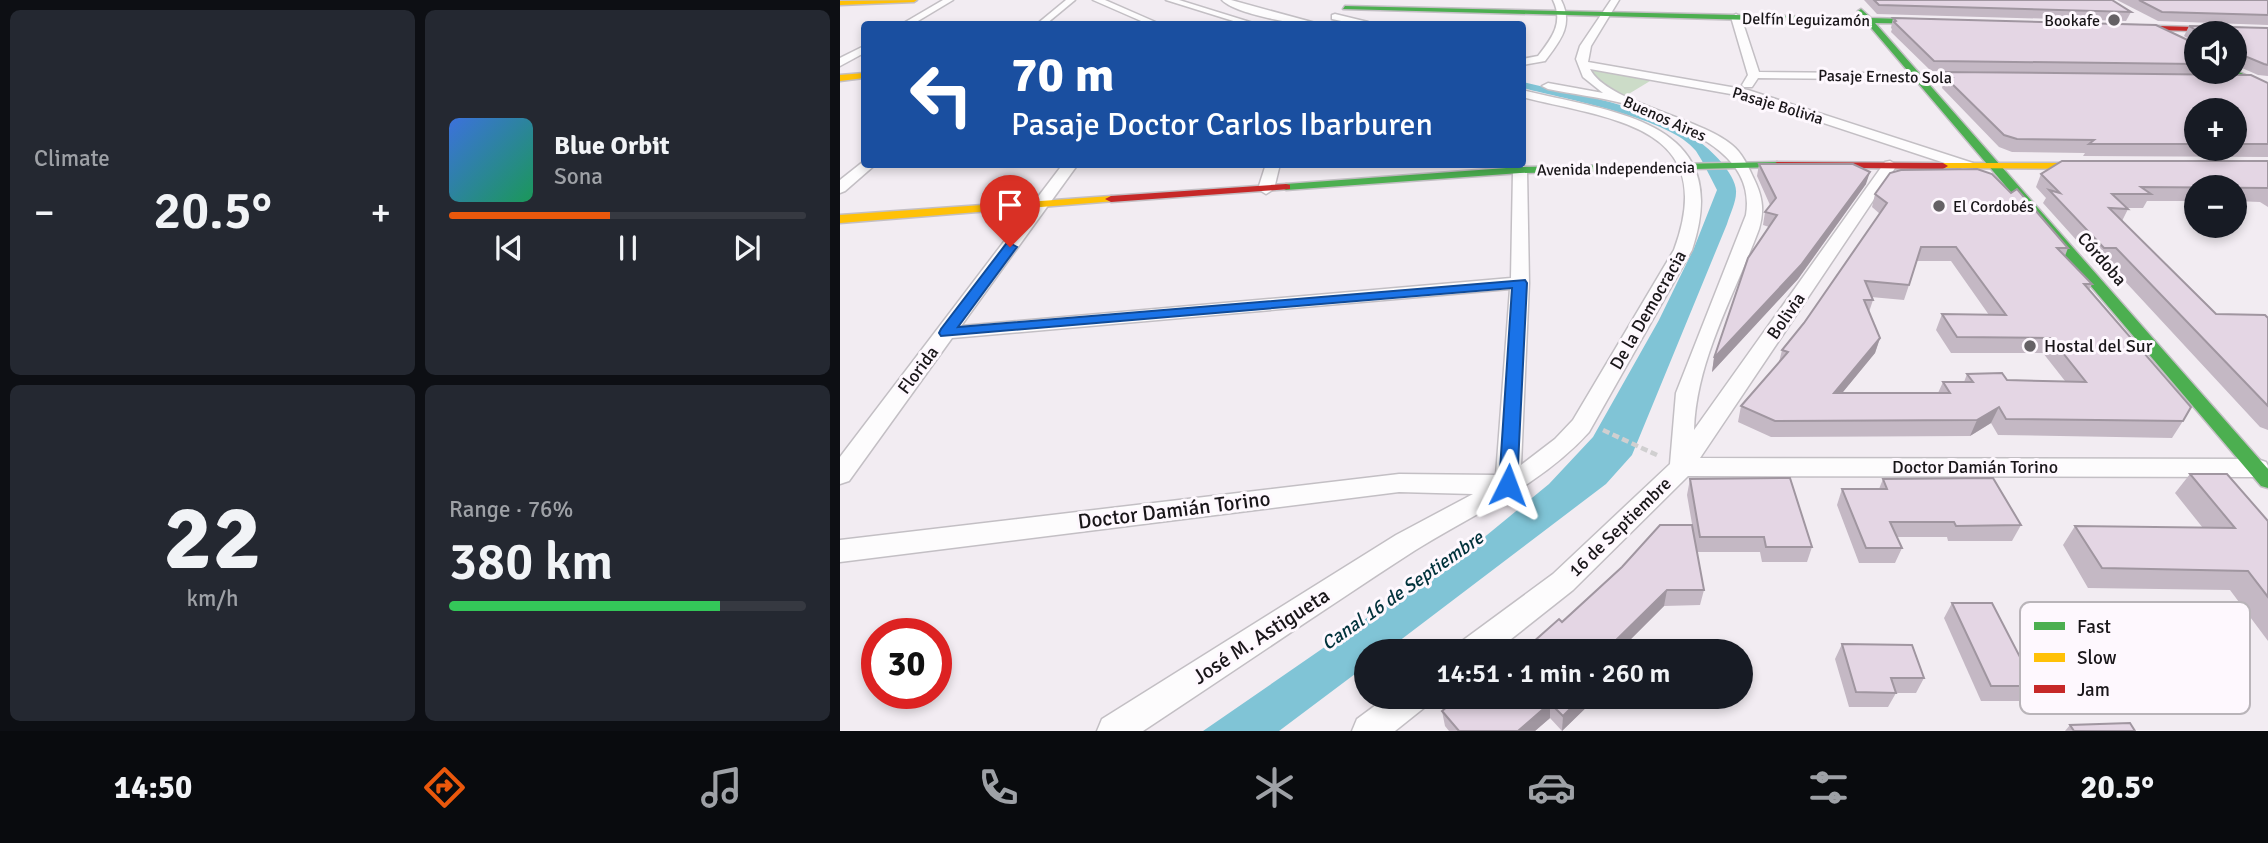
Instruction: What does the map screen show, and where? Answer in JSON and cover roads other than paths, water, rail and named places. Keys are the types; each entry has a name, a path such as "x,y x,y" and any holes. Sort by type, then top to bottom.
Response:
{"main road":[{"path":"840,3 914,0"},
{"name":"Córdoba","path":"1852,0 2264,472"},
{"name":"Delfín Leguizamón","path":"1340,12 1561,6 1612,7 1736,17 1949,22"},
{"path":"2124,11 2184,44"},
{"path":"2100,27 2268,31"},
{"path":"840,78 861,76"},
{"path":"2247,80 2268,90"},
{"name":"Avenida Independencia","path":"1526,167 2104,166"},
{"name":"Avenida Independencia","path":"840,219 1505,168"}],"street":[{"path":"912,21 949,0"},
{"path":"1045,21 1071,0"},
{"path":"1097,0 1149,21"},
{"path":"1170,0 1244,21"},
{"path":"1226,1 1303,21"},
{"path":"1526,61 1541,59 1564,23 1561,6"},
{"path":"1582,64 1583,51 1612,7"},
{"path":"1340,12 1359,21"},
{"path":"1736,17 1754,75 1744,93"},
{"path":"840,64 861,51"},
{"name":"Pasaje Bolivia","path":"1582,64 1744,93 1968,166"},
{"name":"Buenos Aires","path":"1582,64 1590,76 1621,100 1656,111 1711,138 1737,156 1741,165"},
{"name":"Pasaje Ernesto Sola","path":"1754,75 1987,78"},
{"path":"1526,81 1621,100"},
{"path":"2251,81 2268,81"},
{"name":"De la Democracia","path":"1408,542 1540,466 1565,446 1584,421 1692,228 1695,202 1679,149 1640,124 1526,94"},
{"name":"16 de Septiembre","path":"1489,639 1563,582 1682,467 1686,395 1747,236 1756,204 1741,165"},
{"name":"Bolivia","path":"1682,467 1890,165"},
{"path":"840,188 864,168"},
{"name":"Florida","path":"840,475 1068,168"},
{"path":"1266,188 1272,168"},
{"path":"1508,485 1520,283 1517,168"},
{"path":"946,333 1520,283"},
{"name":"Doctor Damián Torino","path":"1682,467 2264,472"},
{"name":"Doctor Damián Torino","path":"840,551 1399,483 1508,485"},
{"name":"José M. Astigueta","path":"1114,731 1408,542"},
{"path":"1368,731 1397,709"}],"water":[{"path":"1526,83 1603,100 1657,117 1704,145 1732,177 1736,193 1727,224 1632,455 1606,484 1402,639 1354,639 1354,675 1279,731 1203,731 1487,535 1549,484 1593,437 1659,320 1694,248 1717,190 1696,151 1683,139 1641,119 1526,89"}],"place":[{"name":"Bookafe","path":"2114,20"},
{"name":"El Cordobés","path":"1939,206"},
{"name":"Hostal del Sur","path":"2030,346"}],"water label":[{"name":"Canal 16 de Septiembre","path":"1402,590"}]}
